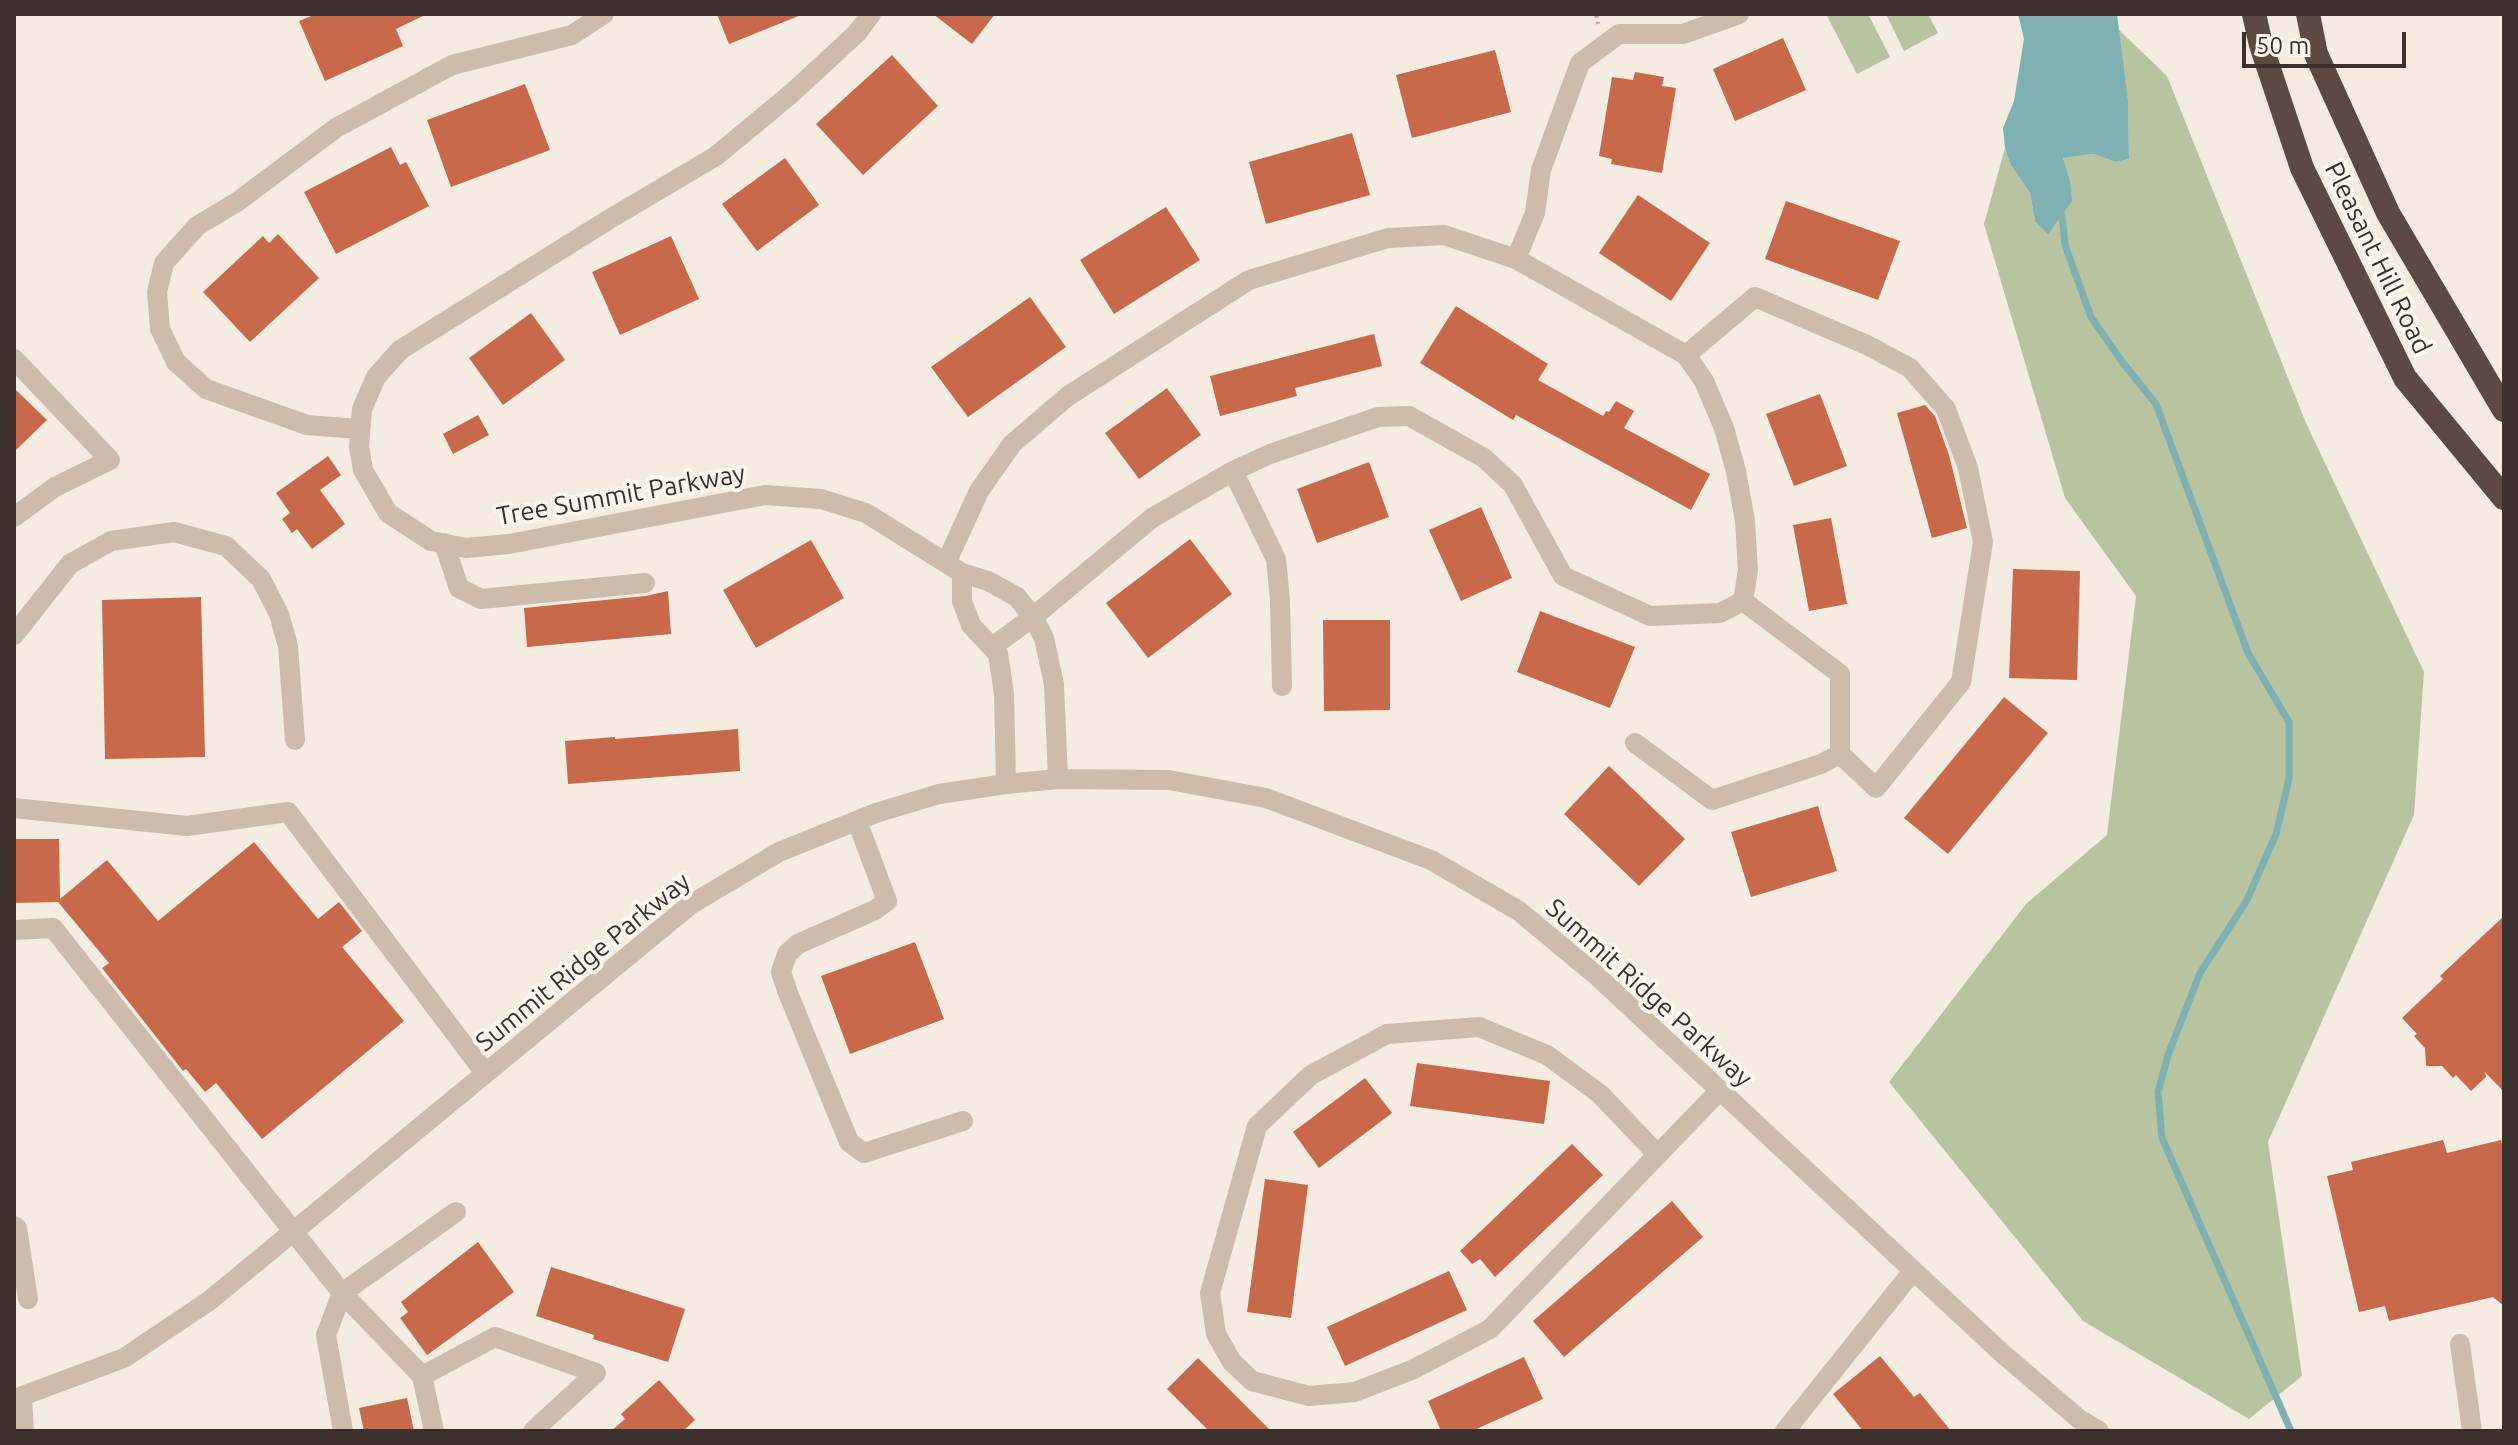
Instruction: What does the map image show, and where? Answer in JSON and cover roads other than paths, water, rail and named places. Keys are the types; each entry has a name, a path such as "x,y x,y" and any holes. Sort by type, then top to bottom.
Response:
{"highway":[{"name":"Pleasant Hill Road","path":"2254,14 2261,45 2302,168 2405,378 2504,498"},
{"name":"Pleasant Hill Road","path":"2308,14 2316,54 2388,213 2504,410"}],"street":[{"path":"358,429 307,425 206,389 176,362 160,329 157,292 164,263 197,226 237,202 336,128 452,65 572,35 604,14"},
{"name":"Tree Summit Parkway","path":"871,14 857,33 792,93 716,156 400,350 376,377 362,409 358,429 363,470 388,513 431,541 466,548 509,544 765,495 821,499 866,513 954,568 988,581 1017,597 1033,617 1044,638 1054,684 1058,779"},
{"path":"1516,259 1535,213 1541,170 1580,63 1619,34 1683,34 1739,14"},
{"path":"1006,784 1004,693 998,654 971,625 954,568 979,491 1012,444 1068,396 1249,280 1388,238 1444,235 1516,259 1686,355 1704,381 1724,428 1736,471 1745,521 1748,570 1743,601"},
{"path":"1686,355 1755,297 1867,345 1910,368 1946,409 1968,468 1983,542 1961,682 1876,788 1840,754 1840,674 1743,601"},
{"path":"14,359 110,460 18,508"},
{"path":"992,647 1152,518 1233,471 1270,454 1378,417 1409,416 1484,458 1513,485 1563,576 1650,616 1720,613 1743,601"},
{"path":"1233,471 1276,559 1282,686"},
{"path":"14,635 70,564 111,541 174,532 226,546 261,579 279,614 288,646 295,740"},
{"path":"444,543 459,588 481,599 645,583"},
{"path":"1635,743 1712,800 1821,764 1840,754"},
{"name":"Summit Ridge Parkway","path":"18,1398 124,1358 209,1301 690,905 779,852 857,821 939,794 1058,779 1169,780 1266,798 1431,860 1519,911 1596,975 2003,1354 2079,1419 2099,1431"},
{"path":"14,808 187,826 288,812 485,1073"},
{"path":"857,821 887,901 875,910 798,944 787,954 781,972 788,993 849,1142 864,1153 963,1121"},
{"path":"14,930 53,928 342,1293 422,1376 434,1431"},
{"path":"1658,1155 1600,1094 1547,1055 1479,1027 1387,1034 1311,1075 1257,1126 1210,1293 1216,1334 1232,1362 1252,1381 1309,1396 1355,1392 1414,1369 1490,1329 1658,1155 1720,1090"},
{"path":"343,1431 326,1335 342,1293 456,1212"},
{"path":"14,1226 17,1228 28,1299"},
{"path":"1797,1427 1913,1271"},
{"path":"422,1376 495,1337 596,1373 533,1431"},
{"path":"2460,1344 2472,1431"},
{"path":"18,1398 24,1431"}],"water":[{"path":"2018,14 2117,14 2128,100 2129,159 2116,162 2093,154 2063,158 2072,201 2048,234 2035,221 2030,193 2010,164 2005,148 2003,128 2014,101 2024,39"}],"waterway":[{"path":"2062,215 2065,245 2091,317 2156,404 2248,653 2289,722 2289,779 2276,834 2247,900 2200,973 2168,1055 2158,1092 2162,1138 2291,1431"}]}
